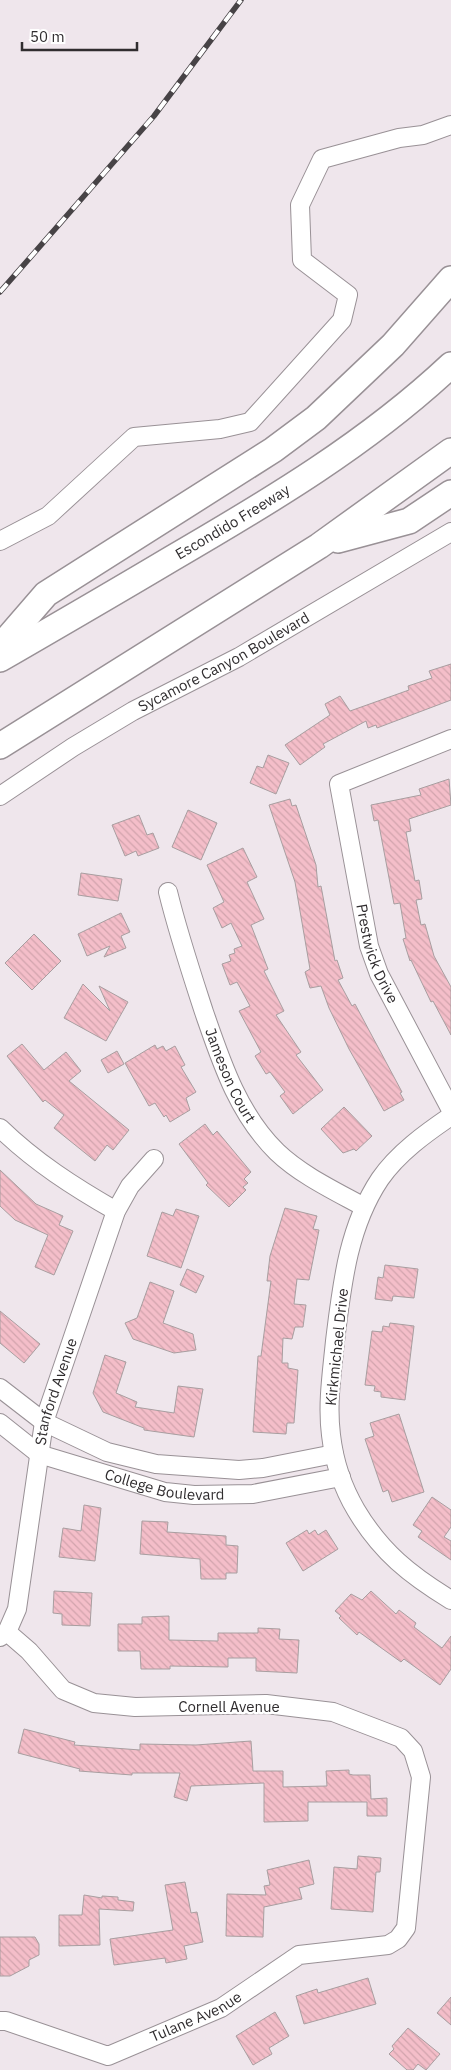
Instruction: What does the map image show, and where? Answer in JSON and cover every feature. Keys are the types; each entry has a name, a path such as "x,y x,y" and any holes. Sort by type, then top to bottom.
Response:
{"highway":[{"path":"0,646 46,594 273,450 316,418 354,384 392,345 451,279"},
{"name":"Escondido Freeway","path":"0,659 220,531 341,454 429,385 451,365"},
{"path":"0,746 319,546 451,452"},
{"path":"319,546 410,521 451,493"}],"street":[{"path":"0,541 48,516 134,437 220,429 250,422 342,320 348,296 302,260 300,205 322,159 399,138 423,135 451,125"},
{"name":"Sycamore Canyon Boulevard","path":"0,796 73,747 133,711 239,657 451,532"},
{"name":"Prestwick Drive","path":"451,739 339,784 369,946 376,965 451,1110"},
{"name":"Jameson Court","path":"168,892 179,938 224,1070 235,1093 277,1152 317,1180 364,1207"},
{"name":"Kirkmichael Drive","path":"451,1116 427,1132 381,1177 364,1207 350,1245 336,1330 330,1388 331,1434 334,1454 341,1477 355,1509 386,1553 401,1566 451,1600"},
{"path":"0,1128 26,1152 70,1184 116,1211"},
{"name":"Stanford Avenue","path":"4,1634 17,1609 44,1422 116,1211 130,1186 154,1159"},
{"name":"College Boulevard","path":"0,1388 44,1422 107,1452 156,1464 238,1470 263,1468 334,1454"},
{"name":"College Boulevard","path":"0,1423 39,1454 129,1483 165,1492 194,1495 253,1494 341,1477"},
{"name":"Cornell Avenue","path":"4,1634 28,1651 63,1690 94,1703 135,1707 266,1704 294,1707 333,1712 402,1738 414,1751 420,1777 406,1928 398,1940 388,1945"},
{"name":"Tulane Avenue","path":"0,2021 6,2021 111,2063 221,2008 300,1955 388,1945"}],"building":[{"path":"451,664 451,700 377,728 376,725 368,728 366,721 323,744 325,747 300,765 285,745 330,715 325,704 340,696 350,711 409,690 408,686 432,678 429,671"},
{"path":"268,755 289,763 276,794 250,783 257,766 263,768"},
{"path":"449,779 451,805 409,819 411,831 406,832 415,881 419,880 422,899 416,900 421,925 425,924 434,956 451,987 451,1035 433,1001 431,1002 410,961 403,939 406,938 400,903 394,904 378,820 374,821 371,805 421,795 419,789"},
{"path":"290,799 292,806 296,805 316,865 318,887 321,886 335,961 337,960 343,978 338,980 352,1006 355,1004 402,1092 400,1093 404,1100 384,1111 349,1049 329,1008 321,986 310,988 305,972 310,969 295,882 269,805"},
{"path":"188,810 217,823 201,860 172,847"},
{"path":"139,815 147,835 153,833 159,848 138,856 136,851 125,856 112,825"},
{"path":"243,848 257,877 247,882 264,919 251,925 268,969 264,971 284,1011 276,1015 301,1052 296,1055 323,1090 293,1114 280,1096 285,1092 270,1072 266,1074 255,1056 261,1052 239,1011 250,1006 237,982 230,985 222,964 231,961 229,955 235,953 234,949 242,946 231,923 222,928 213,908 224,902 207,865"},
{"path":"81,873 122,879 118,901 78,895"},
{"path":"121,913 130,932 121,936 126,948 104,957 110,946 87,956 78,934"},
{"path":"34,934 61,961 32,990 5,963"},
{"path":"83,984 110,1011 99,986 128,1002 106,1041 64,1018"},
{"path":"22,1044 44,1070 66,1052 81,1071 69,1081 129,1130 113,1150 107,1145 95,1161 54,1128 64,1115 45,1100 43,1102 7,1056"},
{"path":"155,1045 157,1049 163,1046 166,1051 175,1046 185,1065 181,1067 196,1092 186,1098 190,1110 170,1122 166,1115 164,1117 155,1103 149,1106 125,1063"},
{"path":"117,1051 124,1064 108,1073 101,1060"},
{"path":"344,1107 372,1136 356,1151 354,1149 343,1153 321,1129"},
{"path":"205,1124 213,1135 217,1131 251,1172 244,1179 248,1183 243,1187 246,1190 229,1207 206,1185 208,1183 179,1144"},
{"path":"0,1170 36,1204 63,1216 59,1225 73,1231 54,1275 35,1267 48,1235 15,1220 0,1206"},
{"path":"285,1208 317,1216 313,1229 319,1230 309,1280 297,1279 294,1304 306,1305 303,1327 295,1327 292,1339 283,1338 282,1363 288,1363 288,1368 298,1370 294,1423 287,1423 286,1434 253,1432 258,1356 261,1356 271,1281 267,1281 270,1256"},
{"path":"176,1209 199,1216 181,1268 147,1256 162,1212 173,1216"},
{"path":"385,1265 418,1269 414,1298 393,1296 392,1301 375,1299 378,1277 383,1278"},
{"path":"187,1269 204,1276 196,1293 180,1285"},
{"path":"150,1282 174,1291 163,1323 193,1334 196,1350 174,1353 133,1339 125,1323 137,1318"},
{"path":"0,1311 40,1344 24,1363 0,1343"},
{"path":"390,1323 414,1326 405,1400 381,1397 381,1392 374,1391 375,1386 365,1385 372,1331 382,1332 383,1326 389,1327"},
{"path":"105,1355 126,1362 116,1393 137,1402 135,1407 174,1413 178,1386 203,1389 194,1437 144,1430 144,1428 103,1412 93,1393"},
{"path":"399,1414 424,1492 392,1502 388,1490 383,1492 365,1439 374,1436 370,1423"},
{"path":"432,1497 451,1510 451,1527 444,1537 451,1541 451,1560 418,1537 422,1531 413,1525"},
{"path":"84,1505 101,1508 95,1561 59,1557 63,1528 81,1531"},
{"path":"142,1521 168,1522 167,1532 226,1536 226,1545 238,1546 237,1573 226,1573 226,1579 201,1579 200,1559 140,1554"},
{"path":"307,1530 309,1534 315,1530 318,1535 326,1530 338,1549 303,1571 286,1543"},
{"path":"54,1591 92,1593 90,1626 62,1625 62,1614 53,1613"},
{"path":"371,1591 396,1614 399,1610 416,1623 414,1627 442,1648 451,1636 451,1669 440,1685 404,1659 401,1662 359,1632 357,1635 339,1618 341,1616 335,1611 351,1594 362,1600"},
{"path":"169,1616 169,1640 218,1641 218,1633 258,1633 258,1628 280,1629 279,1639 299,1640 297,1673 256,1671 256,1658 228,1658 228,1667 170,1666 170,1669 141,1669 140,1651 118,1651 118,1624 142,1624 142,1617"},
{"path":"24,1729 75,1742 74,1745 140,1750 140,1744 196,1745 251,1741 253,1771 283,1771 283,1787 327,1786 326,1771 349,1770 349,1774 353,1775 370,1775 371,1799 387,1798 387,1816 367,1816 367,1802 308,1802 308,1821 264,1822 264,1783 191,1786 187,1801 174,1797 180,1773 132,1773 132,1775 79,1771 80,1769 18,1753"},
{"path":"358,1856 381,1858 380,1872 376,1872 373,1912 331,1909 334,1867 357,1869"},
{"path":"309,1860 314,1884 299,1888 302,1899 264,1907 263,1937 226,1936 227,1894 266,1895 264,1886 270,1885 267,1870"},
{"path":"185,1882 191,1913 197,1912 203,1942 184,1946 187,1959 166,1963 165,1958 114,1965 110,1939 173,1930 165,1885"},
{"path":"84,1895 102,1898 102,1896 118,1897 118,1900 134,1902 133,1911 99,1909 100,1945 59,1946 59,1915 82,1915"},
{"path":"0,1937 35,1937 39,1944 39,1955 29,1960 29,1966 10,1976 0,1976"},
{"path":"368,1978 376,2004 304,2024 296,1996 317,1989 318,1993"},
{"path":"451,1997 451,2025 437,2013"},
{"path":"275,2012 289,2036 269,2048 272,2054 253,2065 236,2036"},
{"path":"408,2028 440,2054 426,2070 418,2064 413,2070 407,2070 389,2054 394,2049 392,2046"}],"railway":[{"path":"0,292 154,116 241,0"}]}
